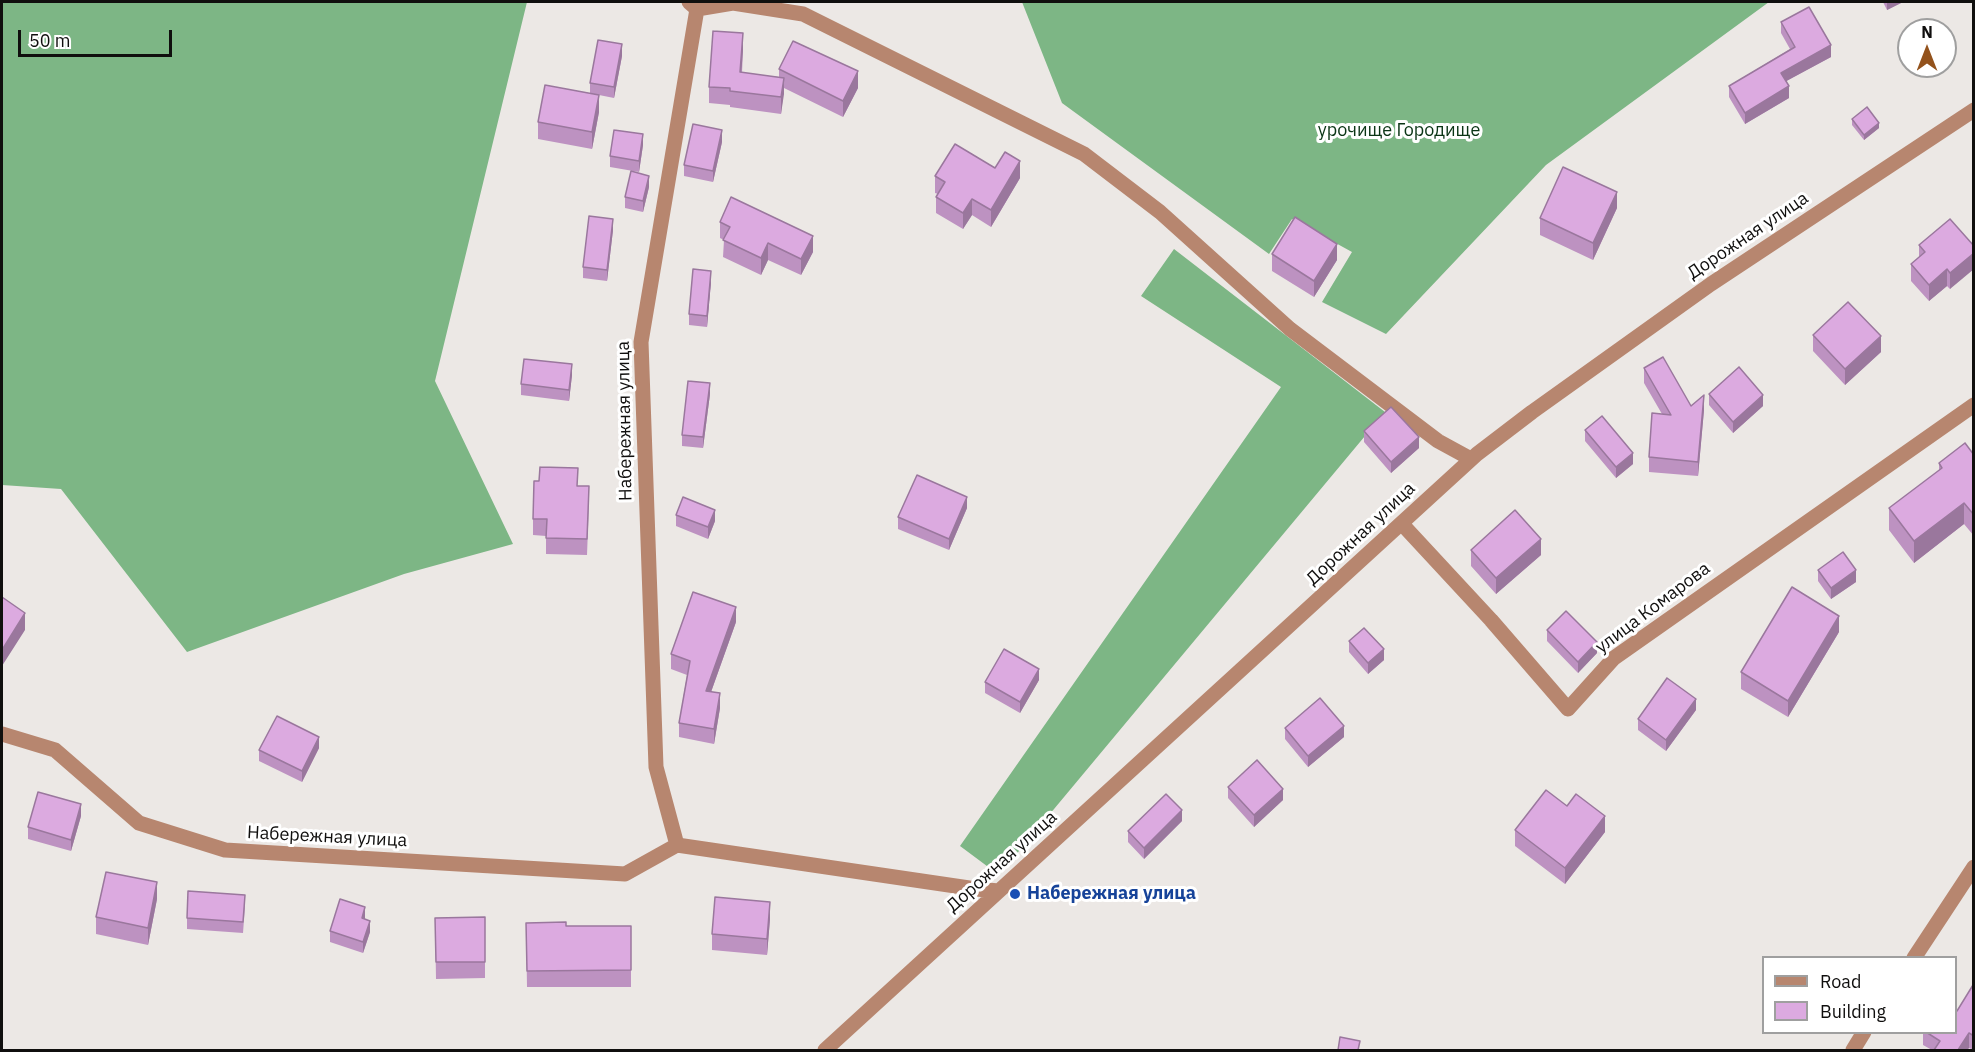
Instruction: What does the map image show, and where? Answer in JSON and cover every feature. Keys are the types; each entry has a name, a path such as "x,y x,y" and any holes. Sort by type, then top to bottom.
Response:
{"street":[{"path":"693,5 733,3 802,14 1084,154 1160,212 1290,329 1438,441 1471,459"},
{"name":"Набережная улица","path":"2,734 55,750 139,823 225,850 625,874 677,845 656,767 641,342 693,5"},
{"name":"Дорожная улица","path":"825,1050 1471,459 1532,412 1711,284 1974,110"},
{"name":"улица Комарова","path":"1401,524 1491,620 1568,709 1614,658 1974,405"},
{"path":"677,845 976,890 999,891"},
{"path":"1915,956 1974,867"},
{"path":"1853,1050 1863,1034"}],"green space":[{"path":"2,2 527,2 435,381 513,544 404,574 187,652 61,489 2,485"},
{"name":"урочище Городище","path":"1022,2 1769,2 1546,165 1386,334 1322,302 1352,252 1292,219 1269,254 1062,103"},
{"path":"1174,249 1385,412 999,875 960,846 1281,387 1141,296"}],"building":[{"path":"1809,7 1831,45 1781,73 1789,86 1745,113 1729,86 1795,47 1781,22"},
{"path":"713,31 743,33 740,72 784,78 781,97 730,91 730,88 709,87"},
{"path":"598,40 622,44 614,87 590,83"},
{"path":"793,41 858,71 843,101 779,69"},
{"path":"545,85 599,95 592,132 538,122"},
{"path":"1867,107 1879,123 1864,135 1852,119"},
{"path":"693,124 722,130 713,171 684,165"},
{"path":"614,130 643,134 639,161 610,156"},
{"path":"955,144 995,168 1005,152 1020,161 991,210 972,199 963,213 936,197 945,182 935,176"},
{"path":"1563,167 1617,192 1593,243 1540,218"},
{"path":"631,171 649,176 643,201 625,197"},
{"path":"731,197 813,236 801,259 768,243 761,258 723,240 730,227 720,222"},
{"path":"589,216 613,219 607,270 583,267"},
{"path":"1295,217 1337,244 1314,281 1272,254"},
{"path":"1950,219 1974,246 1974,253 1950,273 1947,269 1929,285 1911,264 1925,252 1919,245"},
{"path":"693,269 711,271 707,316 689,314"},
{"path":"1848,302 1881,336 1845,369 1813,335"},
{"path":"1663,357 1691,406 1704,395 1698,462 1649,457 1652,413 1671,415 1644,368"},
{"path":"524,359 572,364 569,390 521,384"},
{"path":"1739,367 1763,395 1733,422 1709,394"},
{"path":"688,381 710,383 703,437 682,435"},
{"path":"1391,407 1419,437 1391,462 1364,431"},
{"path":"1602,416 1633,453 1616,467 1585,430"},
{"path":"1965,443 1974,455 1974,515 1964,503 1914,541 1889,508 1942,468 1939,463"},
{"path":"540,467 578,468 577,486 589,486 587,539 546,538 547,519 533,519 534,481 539,481"},
{"path":"917,475 967,497 949,539 898,517"},
{"path":"683,497 715,510 708,527 676,515"},
{"path":"1515,510 1541,539 1496,578 1471,550"},
{"path":"1843,552 1856,570 1831,588 1818,570"},
{"path":"1792,587 1839,616 1788,701 1741,672"},
{"path":"693,592 736,607 706,691 720,693 714,729 679,723 690,661 671,654"},
{"path":"2,597 25,613 2,650"},
{"path":"1566,611 1597,642 1578,662 1547,630"},
{"path":"1364,628 1384,649 1368,663 1349,641"},
{"path":"1004,649 1039,669 1020,702 985,682"},
{"path":"1667,678 1696,699 1666,740 1638,719"},
{"path":"1320,698 1344,726 1308,756 1285,728"},
{"path":"277,716 319,737 302,771 259,750"},
{"path":"1257,760 1283,789 1254,815 1228,787"},
{"path":"1546,790 1567,806 1576,794 1605,816 1565,868 1515,830"},
{"path":"38,792 81,804 71,840 28,827"},
{"path":"1166,794 1182,810 1144,848 1128,831"},
{"path":"106,872 157,882 148,928 96,917"},
{"path":"188,891 245,895 243,922 187,918"},
{"path":"715,897 770,902 767,939 712,934"},
{"path":"340,899 365,907 362,918 370,921 363,942 330,931"},
{"path":"485,917 485,962 436,962 435,918"},
{"path":"566,922 566,926 631,926 631,970 527,971 526,923"},
{"path":"1973,985 1974,1036 1969,1033 1958,1050 1934,1050 1940,1041 1929,1034 1957,1034 1957,1011"},
{"path":"1340,1037 1360,1041 1358,1050 1338,1050"}],"place":[{"name":"Набережная улица","path":"1015,894"}]}
